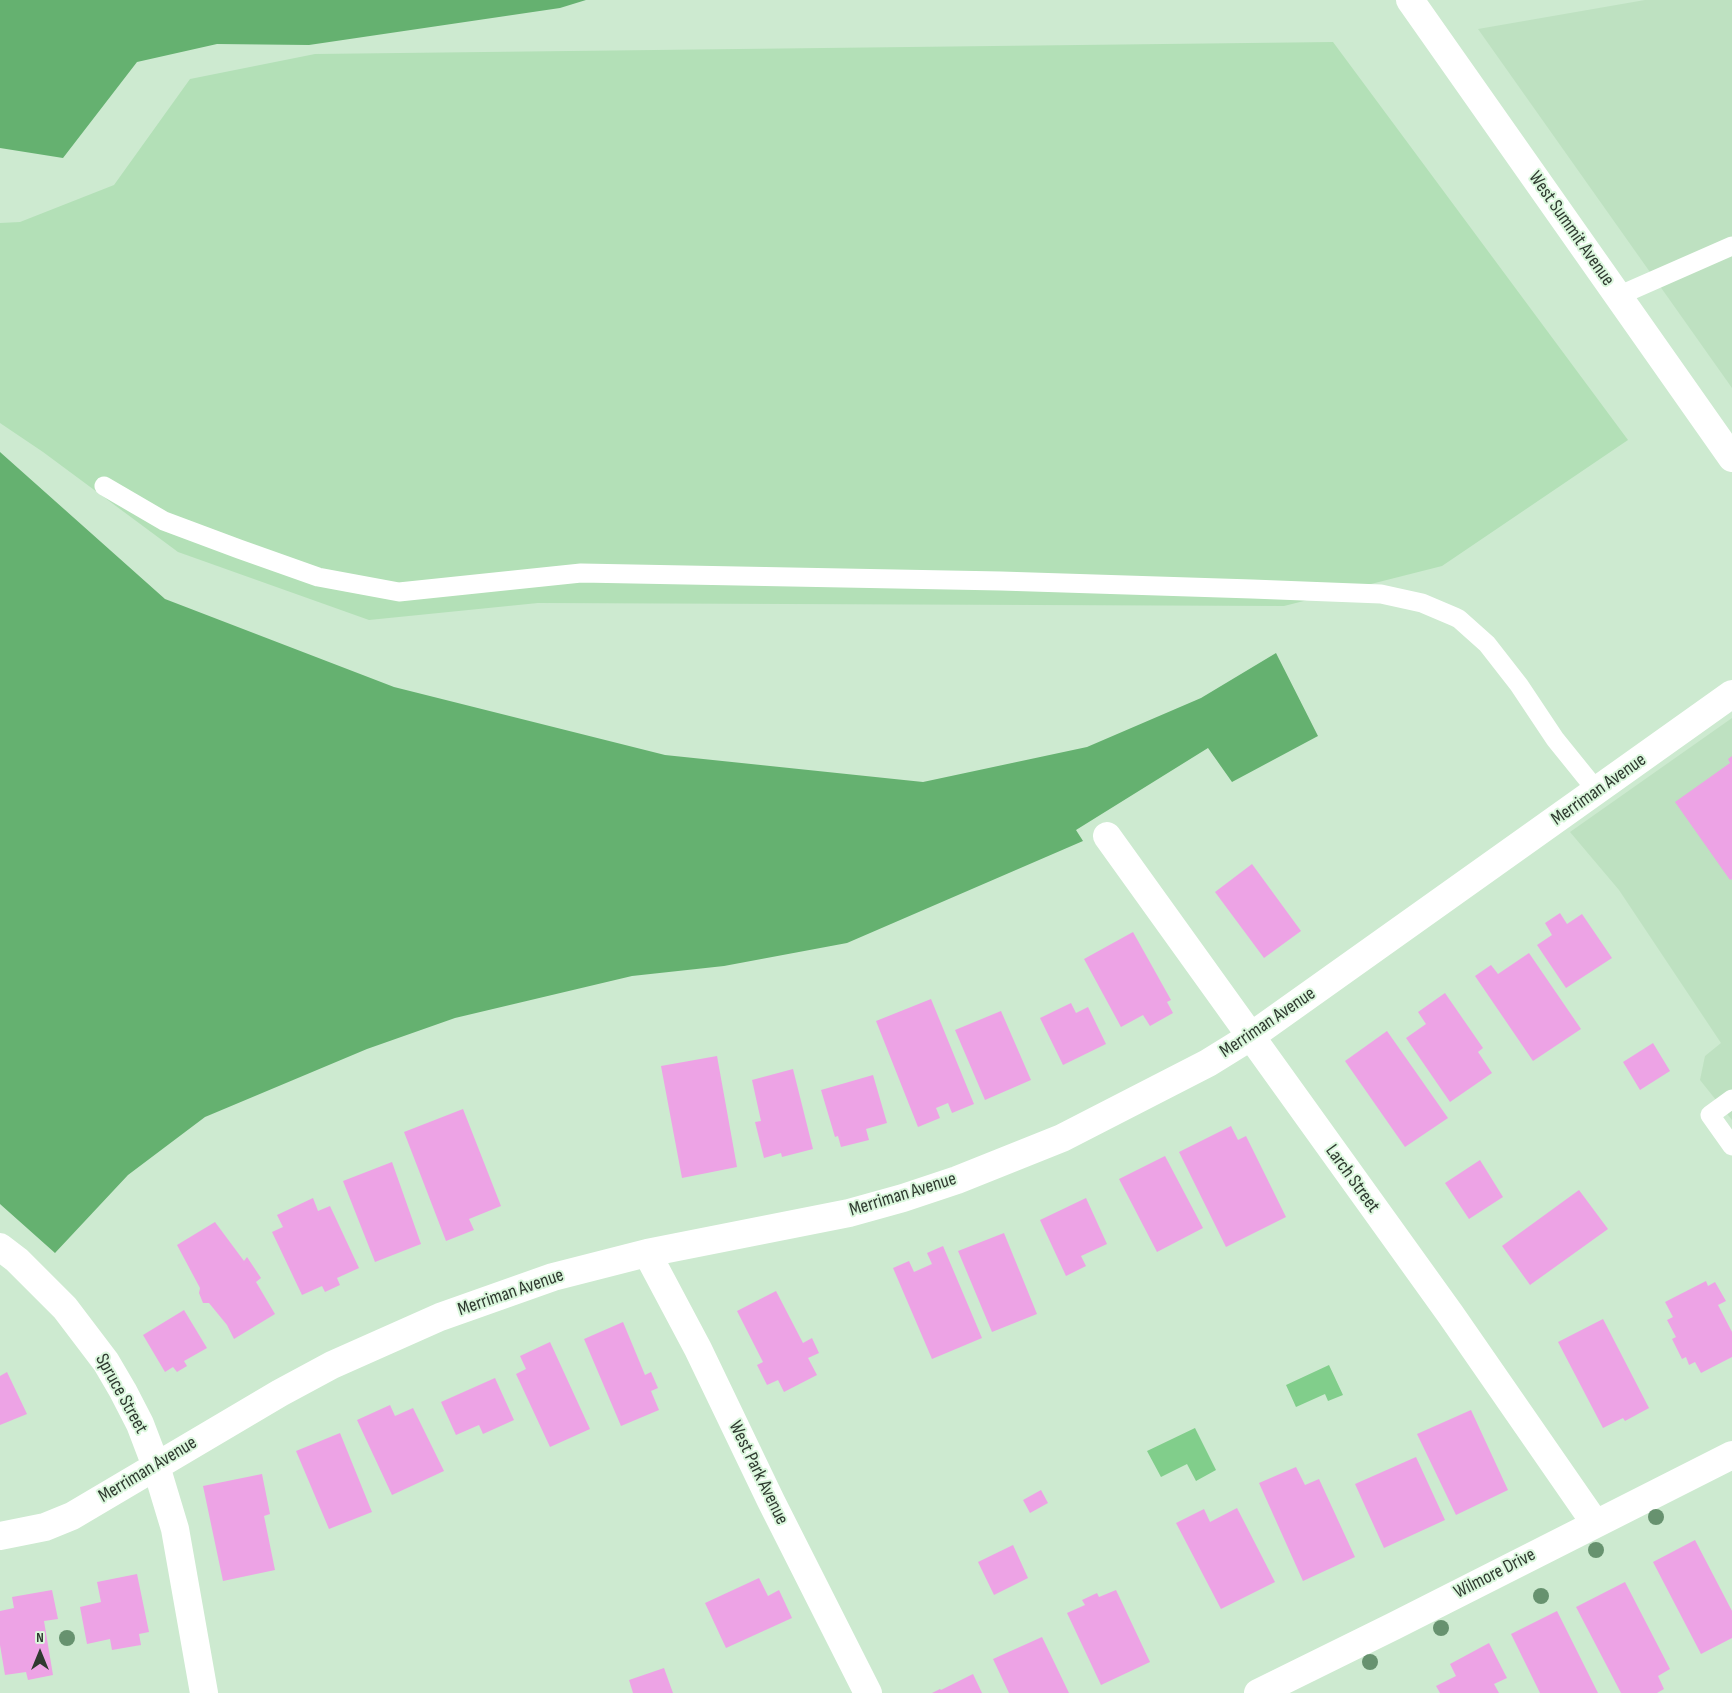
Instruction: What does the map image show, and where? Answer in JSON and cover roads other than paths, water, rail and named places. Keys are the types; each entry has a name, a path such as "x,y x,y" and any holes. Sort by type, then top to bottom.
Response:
{"street":[{"name":"West Summit Avenue","path":"1410,0 1732,458"},
{"name":"Merriman Avenue","path":"0,1536 45,1526 72,1516 280,1393 332,1365 440,1317 553,1277 647,1252 849,1213 903,1198 957,1180 1062,1138 1208,1063 1250,1037 1732,694"},
{"name":"Larch Street","path":"1107,836 1456,1323 1595,1523"},
{"name":"Spruce Street","path":"0,1247 17,1260 65,1308 106,1362 140,1424 156,1466 175,1530 204,1693"},
{"name":"West Park Avenue","path":"647,1252 698,1349 771,1501 868,1693"},
{"name":"Wilmore Drive","path":"1258,1693 1732,1454"}],"lane":[{"path":"1618,296 1732,246"},
{"path":"104,486 164,521 239,549 318,577 399,592 459,584 581,573 1020,582 1381,594 1422,603 1454,617 1487,644 1519,685 1555,739 1597,791"},
{"path":"1732,1099 1710,1115 1732,1146"}]}
